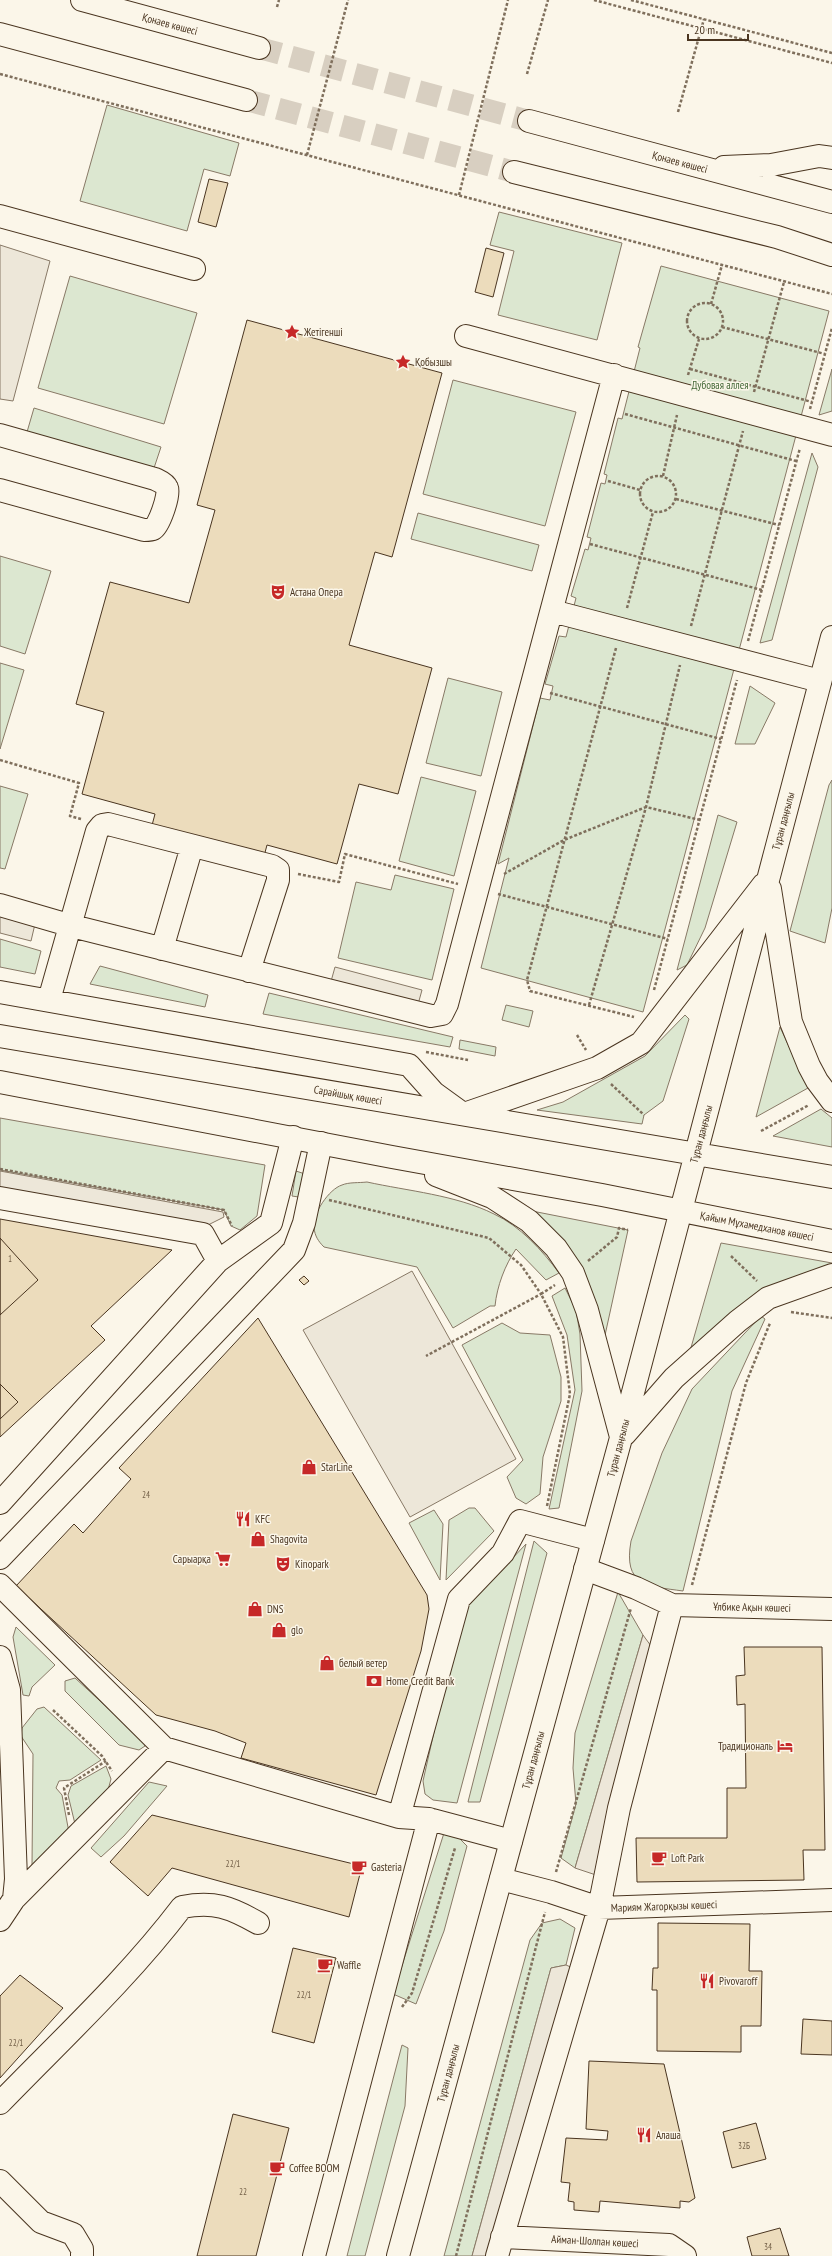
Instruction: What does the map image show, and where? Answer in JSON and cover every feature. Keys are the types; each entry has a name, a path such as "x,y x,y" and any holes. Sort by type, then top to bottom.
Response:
{"main road":[{"name":"Қонаев көшесі","path":"82,0 259,48"},
{"path":"0,34 246,100"},
{"name":"Қонаев көшесі","path":"529,121 832,202"},
{"path":"703,168 771,165 819,156 832,158"},
{"path":"514,172 777,237 832,255"},
{"path":"0,216 194,269"},
{"path":"466,336 832,435"},
{"path":"0,905 72,926 431,1016 442,1014 447,1004 478,889 614,375"},
{"path":"0,435 155,479 163,483 168,488 168,494 158,525 153,529 144,530 0,490"},
{"path":"552,611 820,681"},
{"name":"Тұран даңғылы","path":"398,2256 621,1438 832,637"},
{"path":"49,1000 72,926 97,831 102,825 108,824 272,866 278,870 278,880 249,971"},
{"path":"162,949 192,846"},
{"path":"768,877 790,1022 808,1066 817,1081 822,1102"},
{"path":"0,992 409,1065 434,1093 462,1114 590,1071 641,1043 768,877"},
{"name":"Сарайшық көшесі","path":"0,1036 697,1152"},
{"path":"0,1082 293,1137 392,1158 681,1211"},
{"path":"0,1503 218,1261 271,1224 293,1137"},
{"path":"0,1558 294,1250 304,1223 321,1143"},
{"path":"697,1152 832,1176"},
{"path":"392,1158 492,1197 529,1221 556,1248 573,1273 587,1310 621,1438"},
{"path":"0,1198 203,1234 218,1261"},
{"name":"Қайым Мұхамедханов көшесі","path":"681,1211 832,1240"},
{"path":"621,1438 674,1378 738,1321 768,1298 832,1275"},
{"path":"400,1816 459,1599 503,1553 520,1521 593,1540"},
{"path":"499,2246 599,1908 619,1808 679,1606 585,1569"},
{"path":"0,1585 164,1748 400,1816 429,1819 511,1841"},
{"name":"Ұлбике Ақын көшесі","path":"679,1606 832,1609"},
{"path":"0,1657 9,1690 11,1871 0,1920"},
{"path":"7,1894 164,1748"},
{"path":"314,2256 429,1819"},
{"name":"Мариям Жагорқызы көшесі","path":"501,1879 551,1892 599,1908 832,1900"},
{"path":"0,2103 148,1949 182,1907 203,1903 235,1910 258,1923"},
{"path":"0,2181 41,2222 72,2234 82,2249 82,2256"},
{"name":"Айман-Шолпан көшесі","path":"499,2246 669,2245 685,2256"}],"path":[{"path":"277,7 279,0"},
{"path":"307,155 348,0"},
{"path":"458,195 508,0"},
{"path":"528,74 548,0"},
{"path":"594,0 832,63"},
{"path":"631,0 832,53"},
{"path":"678,112 704,19"},
{"path":"0,74 832,294"},
{"path":"711,304 722,265"},
{"path":"704,303 711,304 721,313 722,327 718,334 706,339 699,338 688,329 686,322 691,309 704,303"},
{"path":"722,327 825,354"},
{"path":"652,998 832,328"},
{"path":"690,369 812,402"},
{"path":"605,409 796,461"},
{"path":"588,475 640,490"},
{"path":"662,476 674,485 676,499 667,510 653,512 642,503 640,490 643,483 649,478 662,476"},
{"path":"676,499 779,525"},
{"path":"640,1018 530,991 527,980 653,512"},
{"path":"571,539 762,590"},
{"path":"531,688 722,739"},
{"path":"0,760 79,783 70,816 102,825"},
{"path":"478,889 564,840 646,807 700,820"},
{"path":"278,870 339,882 346,854 668,939"},
{"path":"606,1080 644,1115"},
{"path":"761,1131 822,1102"},
{"path":"0,1170 224,1210 229,1222 236,1228"},
{"path":"329,1200 489,1238 521,1265 541,1294 563,1336 570,1394 547,1507"},
{"path":"586,1263 617,1237 619,1228 628,1230"},
{"path":"732,1256 760,1284"},
{"path":"426,1356 541,1294 558,1283"},
{"path":"789,1312 832,1318"},
{"path":"679,1606 746,1383 772,1317"},
{"path":"456,2256 551,1892 636,1588"},
{"path":"53,1710 106,1761 115,1777"},
{"path":"69,1818 64,1788 106,1761"},
{"path":"399,2012 412,1993 456,1845"}],"green space":[{"path":"107,105 239,143 230,176 204,169 187,231 80,201"},
{"path":"499,212 622,243 597,340 498,315 514,251 490,245"},
{"name":"Дубовая аллея","path":"661,266 829,311 643,1012 481,968 509,858 498,864 540,698 550,700 553,686 545,684 559,636 566,637 576,598 571,596 585,549 588,550 591,538 587,537 601,483 605,484 607,475 604,474 618,418 622,419 640,348 638,347"},
{"path":"70,276 197,313 164,424 38,388"},
{"path":"832,369 832,411 819,415"},
{"path":"453,380 576,412 545,526 423,494"},
{"path":"34,408 161,447 153,471 27,432"},
{"path":"812,453 818,467 772,640 760,643"},
{"path":"418,513 539,545 532,571 411,539"},
{"path":"0,556 51,571 25,654 0,646"},
{"path":"0,663 24,670 0,749"},
{"path":"448,678 502,692 481,776 426,763"},
{"path":"750,686 775,703 755,744 735,744"},
{"path":"421,777 476,791 454,876 399,861"},
{"path":"832,780 832,908 825,943 790,931 829,785"},
{"path":"0,786 28,794 5,869 0,868"},
{"path":"718,815 737,822 705,928 687,965 677,970"},
{"path":"395,875 454,889 432,980 338,958 356,882 391,890"},
{"path":"0,939 41,951 35,974 0,967"},
{"path":"100,966 208,995 205,1007 90,984"},
{"path":"269,993 453,1037 450,1047 263,1014"},
{"path":"506,1005 533,1011 529,1027 502,1020"},
{"path":"685,1015 689,1019 663,1101 644,1115 642,1124 537,1110 563,1102 645,1056"},
{"path":"780,1027 808,1088 756,1117"},
{"path":"460,1040 496,1047 495,1056 459,1049"},
{"path":"821,1109 832,1118 832,1147 773,1136"},
{"path":"0,1118 265,1165 257,1216 240,1230 231,1226 224,1210 0,1170"},
{"path":"296,1171 311,1176 305,1198 292,1196"},
{"path":"367,1182 432,1194 464,1202 494,1214 513,1225 530,1239 559,1273 546,1280 516,1249 502,1276 495,1306 490,1306 453,1328 417,1267 324,1247 317,1238 314,1231 314,1222 322,1203 332,1191 345,1184"},
{"path":"527,1210 628,1230 602,1349"},
{"path":"721,1243 832,1263 832,1267 688,1358"},
{"path":"565,1288 576,1310 580,1334 582,1391 559,1508 549,1509 575,1390 567,1335 552,1296"},
{"path":"761,1316 765,1319 732,1391 683,1591 649,1585 640,1581 634,1575 629,1556 631,1541 662,1453 692,1389"},
{"path":"502,1323 520,1333 550,1335 561,1377 561,1401 543,1457 540,1494 526,1504 516,1498 507,1477 523,1460 462,1345"},
{"path":"469,1508 475,1508 494,1531 446,1580 449,1520"},
{"path":"434,1510 443,1524 440,1580 409,1523"},
{"path":"534,1541 547,1553 480,1802 468,1802"},
{"path":"526,1544 457,1803 433,1800 425,1794 423,1781 443,1692 469,1604"},
{"path":"618,1592 643,1635 575,1868 561,1858 576,1804 573,1768 575,1733"},
{"path":"16,1627 55,1665 32,1687 29,1696 23,1695 13,1637"},
{"path":"75,1678 144,1741 145,1746 139,1750 119,1745 65,1691 65,1681"},
{"path":"44,1707 101,1760 70,1780 59,1781 56,1788 62,1795 70,1838 32,1866 33,1754 21,1736 22,1728 37,1709"},
{"path":"106,1766 111,1779 108,1790 75,1824 68,1795 71,1786"},
{"path":"149,1782 167,1786 124,1836 101,1857 91,1848"},
{"path":"444,1833 458,1837 467,1846 444,1931 416,2004 393,1994"},
{"path":"560,1919 575,1928 566,1965 551,1968 472,2256 444,2256 530,1940 542,1923"},
{"path":"402,2045 408,2048 405,2106 365,2256 347,2256"}],"shaded area":[{"path":"0,245 50,261 13,401 0,399"},
{"path":"0,915 35,924 31,941 0,933"},
{"path":"335,967 422,990 417,1008 330,985"},
{"path":"0,1171 223,1212 224,1217 206,1226 0,1192"},
{"path":"412,1271 516,1459 410,1517 303,1330"},
{"path":"643,1635 659,1657 605,1878 575,1868"},
{"path":"566,1965 580,1971 502,2256 472,2256 551,1968"}],"building":[{"path":"209,179 228,183 216,227 198,222"},
{"path":"486,248 504,253 493,297 475,292"},
{"name":"Астана Опера","path":"247,320 442,373 392,557 375,552 349,645 432,668 398,794 359,784 337,864 267,845 263,860 151,829 155,814 82,794 104,712 76,704 110,582 189,603 215,510 197,505"},
{"path":"0,1219 172,1250 91,1326 105,1340 0,1437"},
{"path":"0,1238 38,1280 0,1315"},
{"path":"304,1276 309,1281 304,1285 299,1280"},
{"name":"Сарыарқа","path":"258,1318 427,1595 429,1609 421,1651 376,1795 241,1758 246,1743 215,1731 156,1715 16,1586 74,1524 83,1533 131,1479 119,1468"},
{"path":"0,1384 18,1402 0,1419"},
{"name":"Традициональ","path":"744,1647 822,1647 825,1850 803,1850 804,1880 637,1882 636,1838 727,1838 727,1788 746,1788 745,1704 737,1705 736,1676 745,1675"},
{"path":"152,1815 362,1866 349,1917 172,1868 148,1896 110,1862"},
{"name":"Pivovaroff","path":"658,1923 750,1924 749,1971 762,1971 761,2026 741,2026 741,2052 657,2051 657,1990 652,1990 653,1968 658,1968"},
{"path":"293,1948 336,1958 314,2043 272,2032"},
{"path":"20,1975 63,2008 0,2078 0,1996"},
{"path":"803,2019 832,2021 832,2055 801,2054"},
{"name":"Алаша","path":"589,2061 664,2064 695,2198 689,2202 680,2201 680,2208 600,2201 599,2212 574,2210 574,2202 568,2201 570,2183 561,2182 566,2138 607,2140 608,2131 586,2129"},
{"path":"233,2114 289,2128 256,2256 197,2256"},
{"path":"756,2123 766,2159 732,2168 723,2132"},
{"path":"780,2228 789,2256 752,2256 747,2237"}],"tunnel":[{"path":"259,48 529,121"},
{"path":"246,100 514,172"}],"place":[{"name":"Жетігенші","path":"292,332"},
{"name":"Қобызшы","path":"403,362"},
{"name":"Астана Опера","path":"278,592"},
{"name":"StarLine","path":"309,1467"},
{"name":"KFC","path":"243,1519"},
{"name":"Shagovita","path":"258,1539"},
{"name":"Сарыарқа","path":"223,1559"},
{"name":"Kinopark","path":"283,1564"},
{"name":"DNS","path":"255,1609"},
{"name":"glo","path":"279,1630"},
{"name":"белый ветер","path":"327,1663"},
{"name":"Home Credit Bank","path":"374,1681"},
{"name":"Традициональ","path":"785,1746"},
{"name":"Loft Park","path":"659,1858"},
{"name":"Gasteria","path":"359,1867"},
{"name":"Waffle","path":"325,1965"},
{"name":"Pivovaroff","path":"707,1981"},
{"name":"Алаша","path":"644,2135"},
{"name":"Coffee BOOM","path":"277,2168"}]}
